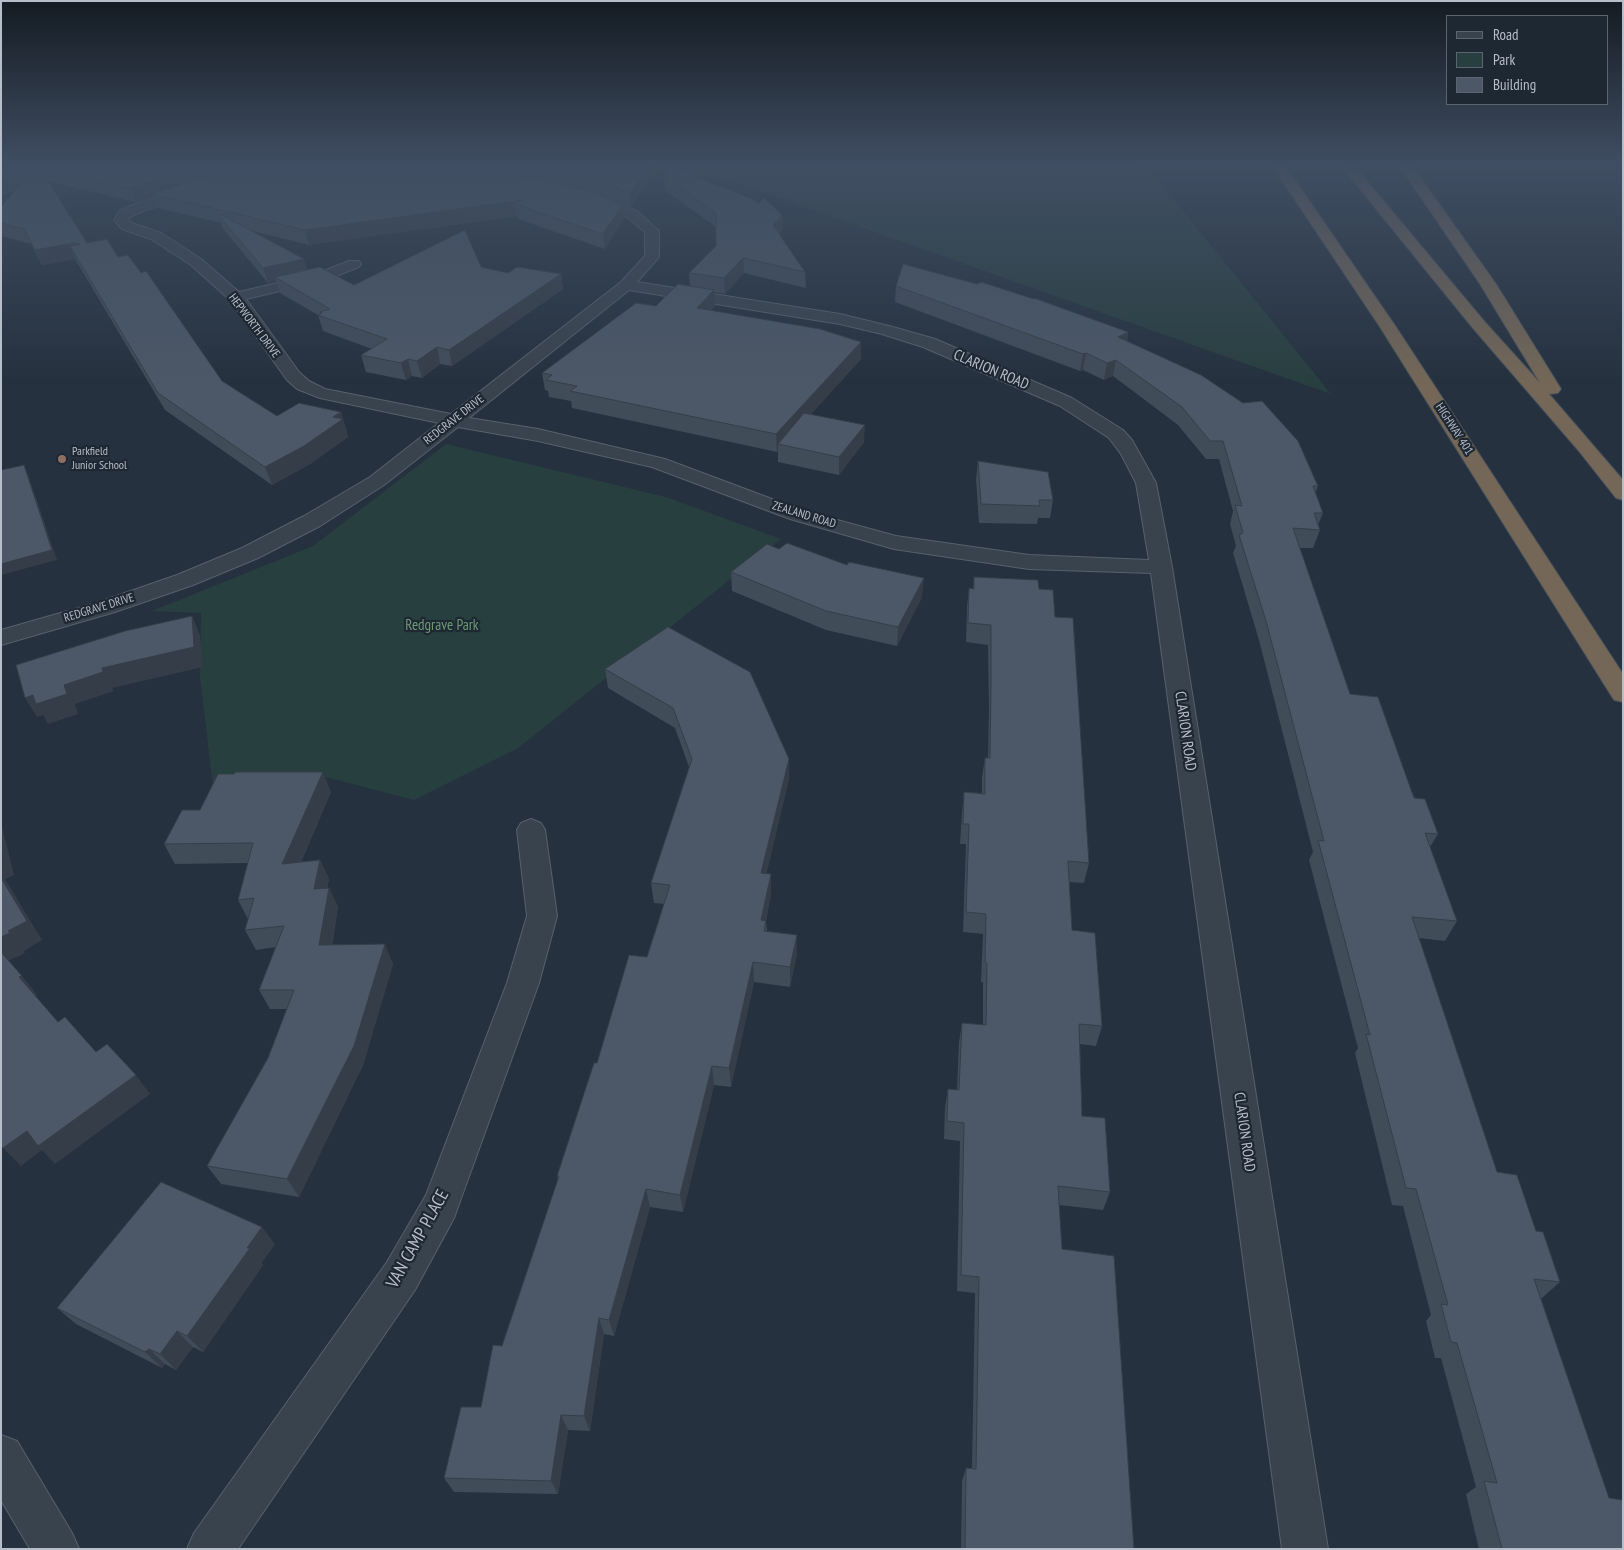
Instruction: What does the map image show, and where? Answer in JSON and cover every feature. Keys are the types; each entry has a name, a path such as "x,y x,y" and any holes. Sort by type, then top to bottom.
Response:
{"highway":[{"name":"HIGHWAY 401","path":"1328,239 1399,344 1623,694"},
{"path":"1408,239 1472,316 1586,446 1623,494"},
{"path":"1457,239 1488,284 1586,446"}],"street":[{"name":"HEPWORTH DRIVE","path":"161,239 184,253 236,298 283,365 303,385 320,393 456,420"},
{"name":"REDGRAVE DRIVE","path":"1,638 107,607 185,580 250,553 312,520 377,481 626,285 652,257 652,239"},
{"path":"236,298 321,278 354,264"},
{"name":"CLARION ROAD","path":"626,285 840,319 887,330 929,343 1066,402 1098,422 1116,434 1125,444 1146,483 1161,566 1305,1549"},
{"name":"ZEALAND ROAD","path":"456,420 498,429 538,434 658,462 797,515 894,542 1029,562 1161,566"},
{"name":"VAN CAMP PLACE","path":"210,1549 401,1276 441,1205 523,982 542,916 531,830"},
{"path":"1,1457 56,1549"}],"green space":[{"path":"896,239 1206,239 1331,394"},
{"name":"Redgrave Park","path":"446,444 666,497 781,539 518,748 414,800 322,776 213,787 200,677 201,613 152,611 313,546"}],"building":[{"path":"29,239 85,239 87,243 107,239 118,257 128,255 141,273 146,271 222,381 277,416 299,403 341,412 333,417 343,419 304,446 265,467 158,393 70,246 80,244 74,243 35,250"},
{"path":"239,239 267,239 304,259 263,268"},
{"path":"446,239 469,239 481,267 508,273 517,267 561,274 449,350 437,347 417,361 408,359 401,363 361,355 387,339 318,315 322,313 320,312 330,309 275,277 320,267 354,285"},
{"path":"716,239 783,239 805,272 743,258 724,278 689,273 716,246"},
{"path":"903,264 977,284 981,282 1034,298 1128,332 1118,337 1201,375 1243,403 1262,401 1298,441 1318,486 1313,486 1323,513 1314,513 1320,530 1293,528 1350,694 1378,697 1414,798 1425,799 1438,834 1425,833 1457,921 1412,917 1497,1172 1517,1175 1536,1231 1543,1232 1560,1282 1534,1279 1609,1498 1623,1500 1623,1549 1502,1549 1484,1481 1497,1483 1457,1343 1451,1342 1441,1304 1448,1305 1416,1189 1406,1188 1366,1034 1370,1035 1318,840 1324,841 1266,621 1239,535 1243,533 1235,505 1242,506 1223,441 1210,441 1182,407 1116,360 1107,363 1086,353 1083,354 896,286"},
{"path":"678,284 714,290 697,308 820,329 861,342 776,434 570,391 577,386 546,380 552,375 542,373 636,303 656,306"},
{"path":"804,413 865,425 839,457 778,444"},
{"path":"978,461 1048,472 1053,500 1039,500 1040,506 981,504"},
{"path":"24,465 52,550 1,564 1,470"},
{"path":"787,543 847,565 849,562 924,578 898,627 826,611 731,572 767,544 779,549"},
{"path":"974,577 1038,580 1039,589 1053,590 1055,617 1073,618 1089,863 1068,861 1072,930 1095,933 1102,1026 1079,1024 1082,1116 1105,1118 1110,1192 1058,1186 1062,1249 1114,1256 1134,1549 965,1549 966,1468 976,1469 979,1277 961,1275 964,1123 947,1121 948,1089 959,1090 962,1023 986,1025 986,914 966,912 969,824 963,824 964,792 985,794 985,758 990,758 991,625 968,623 969,588 974,589"},
{"path":"192,616 194,647 102,668 103,672 64,685 67,694 36,704 33,695 25,698 16,665 125,631"},
{"path":"668,627 750,672 789,759 761,873 771,874 761,920 766,921 764,931 797,935 790,967 753,962 729,1068 712,1066 680,1195 646,1189 609,1320 599,1318 584,1416 561,1415 551,1481 444,1478 461,1407 481,1407 493,1345 502,1346 559,1176 557,1176 594,1063 597,1063 629,955 647,957 670,885 651,883 692,759 673,708 605,669"},
{"path":"235,772 323,772 282,864 320,860 314,889 329,888 319,945 385,944 354,1046 287,1179 207,1166 268,1058 294,990 259,990 284,926 245,930 254,898 238,900 253,843 164,844 182,810 200,810 218,774 234,774"},
{"path":"1,878 27,921 1,937"},
{"path":"1,952 22,976 19,977 58,1022 65,1017 96,1052 107,1044 136,1075 38,1146 27,1131 3,1148 1,1146"},
{"path":"161,1182 262,1227 247,1248 250,1248 187,1336 177,1331 160,1354 149,1349 145,1352 57,1308"}],"place":[{"name":"Parkfield Junior School","path":"62,459"}]}
